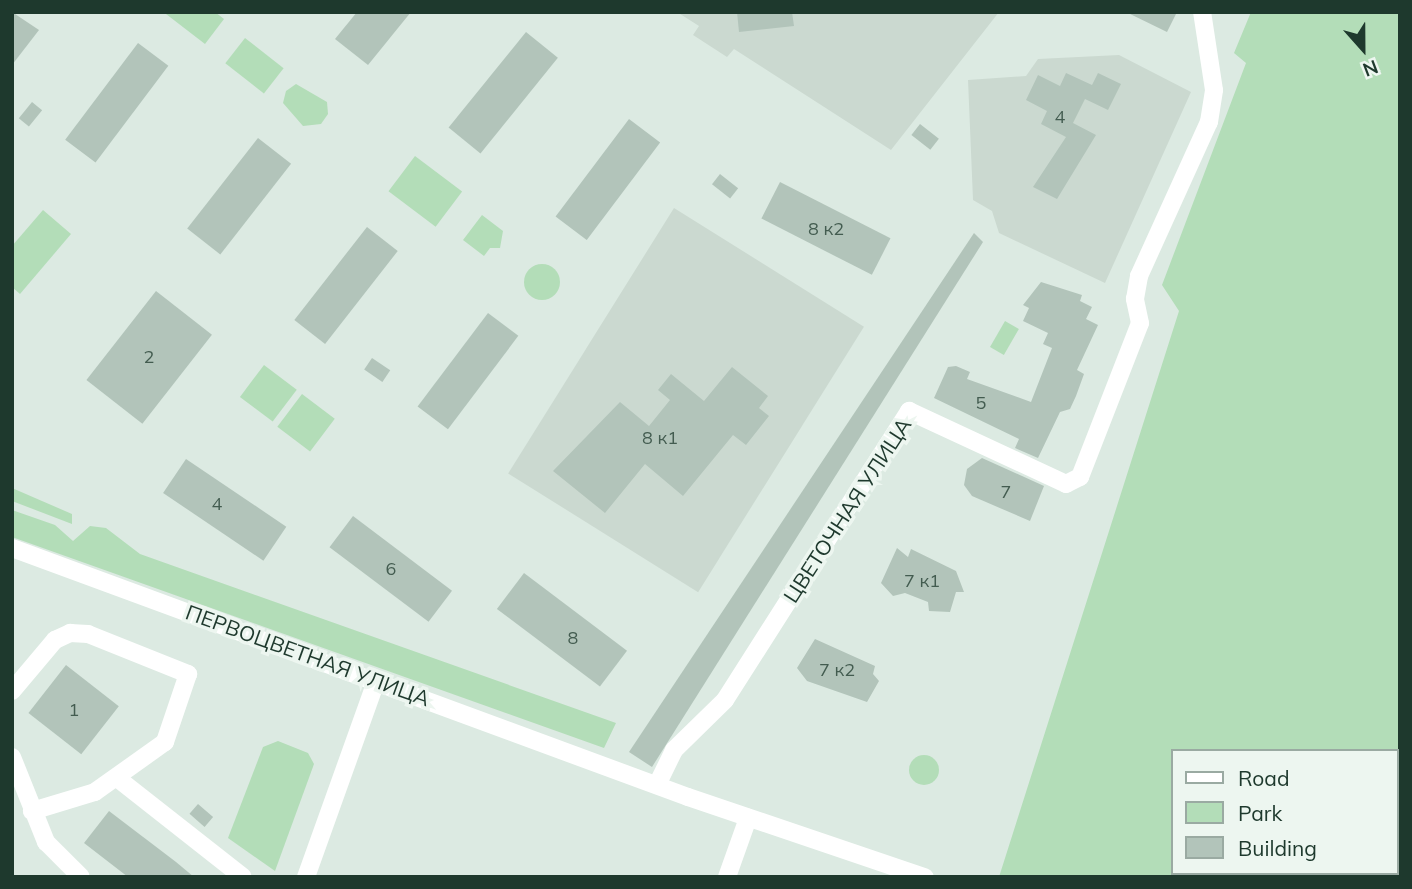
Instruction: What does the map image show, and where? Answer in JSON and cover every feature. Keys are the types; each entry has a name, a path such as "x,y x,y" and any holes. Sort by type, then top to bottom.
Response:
{"street":[{"name":"ЦВЕТОЧНАЯ УЛИЦА","path":"657,785 674,750 725,700 909,411 1066,484 1080,478 1140,323 1135,299 1139,276 1211,113 1213,90 1202,12"},
{"name":"ПЕРВОЦВЕТНАЯ УЛИЦА","path":"12,548 377,679 603,766 925,877"},
{"path":"12,691 55,640 70,633 88,634 188,674 165,742 151,747 117,778 72,802 32,811"},
{"path":"306,877 377,679"},
{"path":"12,757 32,811 52,851 81,877"},
{"path":"117,778 243,877"},
{"path":"727,877 748,818"}],"shaded area":[{"path":"677,12 999,12 891,150 734,49 727,57 693,35 699,26"},
{"path":"1119,55 1191,92 1105,283 999,233 992,211 973,200 968,80 1026,76 1038,59"},
{"path":"674,208 864,327 698,592 508,473"}],"green space":[{"path":"215,12 224,19 205,44 166,14"},
{"path":"1251,12 1400,12 1400,877 999,877 1179,311 1162,285 1246,63 1234,53"},
{"path":"245,38 284,68 264,93 225,63"},
{"path":"296,84 327,102 328,114 321,124 303,126 283,103 286,91"},
{"path":"415,156 462,192 436,227 389,191"},
{"path":"43,210 71,234 20,294 12,287 12,246"},
{"path":"482,215 503,231 500,248 490,248 484,256 463,240"},
{"path":"542,264 554,270 560,282 554,294 542,300 530,294 524,282 530,270"},
{"path":"1005,321 1019,329 1004,355 990,347"},
{"path":"264,365 297,390 273,422 240,397"},
{"path":"302,394 335,419 310,451 277,427"},
{"path":"12,488 72,514 72,524 12,501"},
{"path":"12,510 55,525 73,541 90,526 106,528 140,554 616,723 604,748 12,537"},
{"path":"278,741 308,753 314,764 275,871 228,838 263,747"},
{"path":"924,755 930,756 938,764 938,776 930,784 924,785 918,784 910,776 909,770 910,764 918,756"}],"building":[{"path":"12,12 39,30 12,65"},
{"path":"357,12 411,12 368,65 335,39"},
{"path":"737,12 792,12 794,26 739,32"},
{"path":"1126,12 1177,12 1167,32"},
{"path":"526,32 558,58 480,153 449,128"},
{"path":"138,43 168,66 96,163 65,140"},
{"path":"1066,73 1092,85 1098,73 1121,84 1108,110 1085,99 1073,123 1096,135 1057,199 1033,187 1066,137 1041,124 1047,111 1026,100 1038,75 1060,86"},
{"path":"32,102 42,110 29,127 19,118"},
{"path":"629,119 660,142 587,240 556,216"},
{"path":"920,124 939,139 930,150 911,135"},
{"path":"258,138 291,164 220,254 187,229"},
{"path":"720,174 738,188 730,198 712,184"},
{"path":"780,182 890,238 872,275 761,219"},
{"path":"367,227 398,251 325,344 294,320"},
{"path":"974,233 983,242 652,767 629,752"},
{"path":"1041,282 1082,295 1080,301 1092,307 1086,319 1098,325 1077,370 1084,374 1076,396 1070,409 1060,412 1038,458 1015,448 1019,439 934,398 948,367 956,366 970,372 967,379 1031,402 1052,348 1043,344 1048,333 1023,321 1029,308 1023,305"},
{"path":"156,291 212,335 142,424 86,380"},
{"path":"488,313 518,336 448,429 418,406"},
{"path":"372,358 390,370 382,382 364,370"},
{"path":"732,367 768,396 759,408 769,416 746,445 733,435 683,496 645,464 605,513 553,471 620,402 649,426 670,400 658,390 671,374 704,401"},
{"path":"982,458 1044,486 1030,521 972,496 964,485 967,469"},
{"path":"186,459 286,527 263,561 163,493"},
{"path":"353,516 452,591 429,622 330,547"},
{"path":"897,548 908,557 911,549 956,571 964,592 956,592 950,612 929,611 928,602 905,593 893,596 881,583"},
{"path":"524,573 627,651 600,687 497,609"},
{"path":"815,639 875,666 873,674 879,681 867,702 807,681 797,668"},
{"path":"66,665 119,706 81,754 28,713"},
{"path":"198,804 213,817 205,827 189,814"},
{"path":"109,811 194,877 128,877 84,843"}]}
